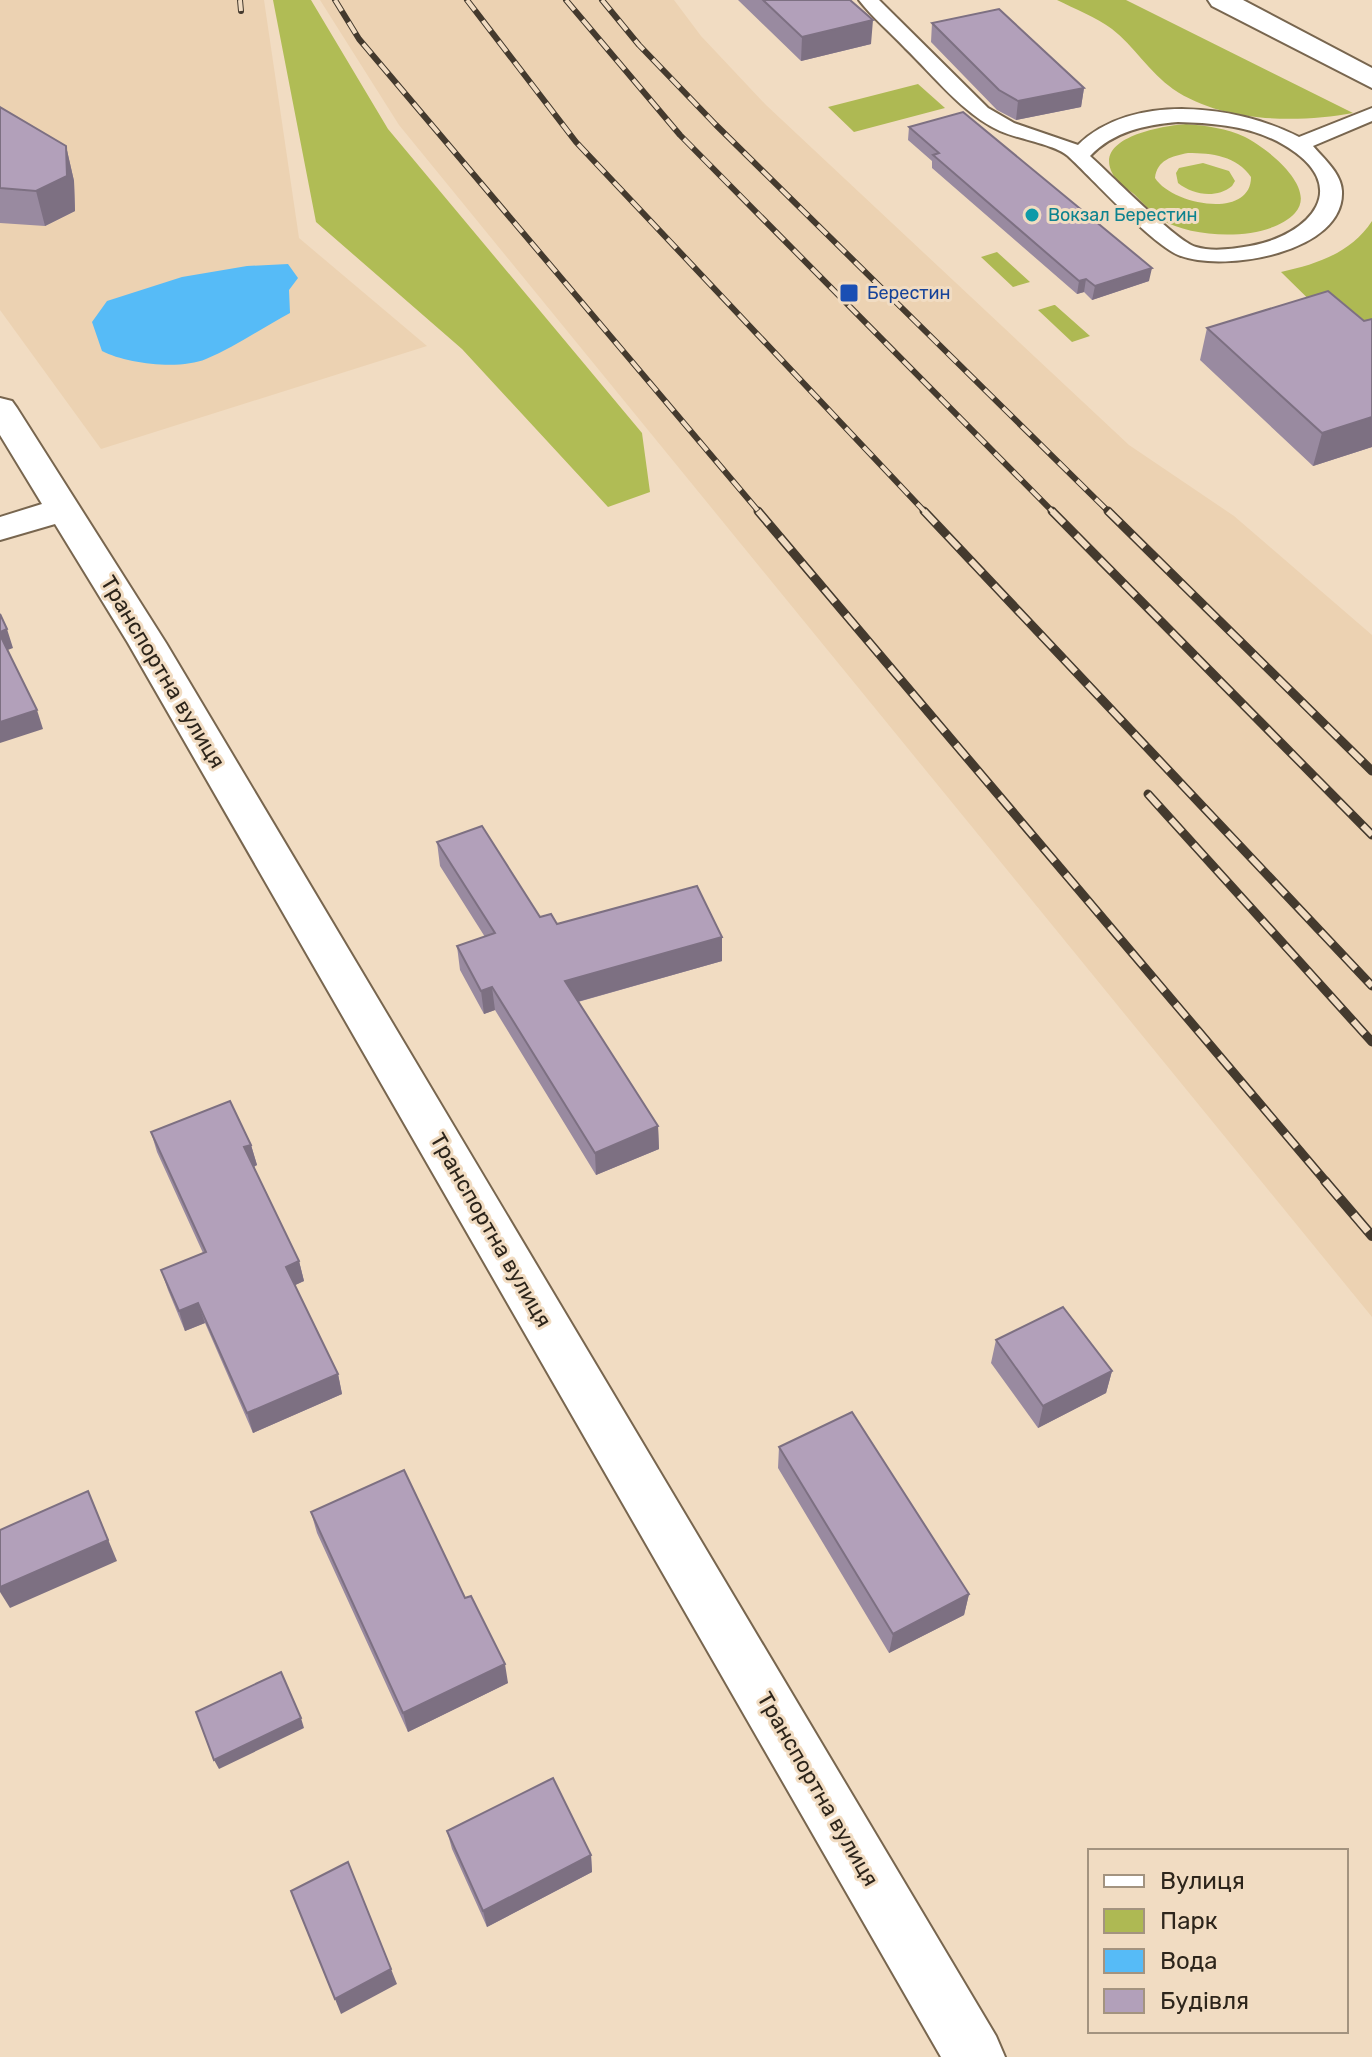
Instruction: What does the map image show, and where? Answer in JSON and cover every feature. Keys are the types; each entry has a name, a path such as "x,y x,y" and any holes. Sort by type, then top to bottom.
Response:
{"street":[{"path":"1222,0 1372,79"},
{"name":"Транспортна вулиця","path":"0,408 147,643 975,2057"},
{"path":"0,529 65,509"}],"lane":[{"path":"868,0 981,112 1007,127 1081,153"},
{"path":"1298,145 1372,114"},
{"path":"1178,116 1235,121 1262,128 1298,145 1322,164 1332,179 1335,195 1332,210 1322,224 1307,236 1285,246 1230,255 1183,250 1078,156 1106,132 1127,123 1178,116"}],"shaded area":[{"path":"0,0 264,0 299,238 427,346 101,449 0,310"},
{"path":"320,0 674,0 701,36 766,105 1129,445 1234,516 1372,635 1372,1317 399,125"}],"green space":[{"path":"273,0 311,0 388,129 642,433 650,492 608,507 462,349 316,222"},
{"path":"1057,0 1126,0 1353,113 1308,118 1261,118 1193,100 1157,75 1112,29"},
{"path":"918,84 945,108 854,132 828,107"},
{"path":"1175,125 1231,131 1265,150 1295,181 1300,192 1300,203 1295,213 1267,229 1230,234 1192,231 1158,218 1116,179 1109,165 1111,153 1131,137","holes":["1188,153 1215,155 1239,164 1251,177 1248,190 1238,199 1209,204 1177,195 1164,187 1155,178 1159,167 1171,157"]},
{"path":"1203,163 1229,171 1235,181 1232,186 1219,193 1205,194 1178,183 1176,173 1179,168"},
{"path":"1372,221 1372,343 1336,326 1281,272 1332,256 1354,241"},
{"path":"997,252 1030,282 1013,287 981,257"},
{"path":"1055,305 1090,336 1072,342 1038,310"}],"water":[{"path":"288,264 298,278 289,290 290,313 217,354 195,362 168,365 125,359 102,351 92,322 107,301 182,277 247,266"}],"building":[{"path":"763,0 850,0 873,20 802,37"},
{"path":"999,9 1084,88 1018,101 999,90 932,23"},
{"path":"0,107 66,146 67,176 36,191 0,188"},
{"name":"Вокзал Берестин","path":"963,112 1152,268 1095,286 1086,279 1079,281 933,155 939,153 909,127"},
{"path":"1328,291 1364,321 1372,319 1372,417 1322,433 1207,328"},
{"path":"0,614 7,629 0,632"},
{"path":"0,635 37,710 0,722"},
{"path":"482,826 540,917 551,914 557,924 697,886 722,937 565,981 658,1126 595,1153 492,987 481,991 457,946 495,933 437,842"},
{"path":"230,1101 251,1145 244,1147 299,1261 286,1267 338,1374 247,1413 198,1303 179,1311 161,1270 206,1252 151,1132"},
{"path":"1063,1307 1112,1371 1043,1406 996,1340"},
{"path":"852,1412 969,1594 893,1634 779,1447"},
{"path":"404,1470 465,1598 471,1596 505,1664 403,1713 311,1512"},
{"path":"88,1491 108,1540 0,1587 0,1530"},
{"path":"281,1672 301,1718 214,1760 196,1712"},
{"path":"553,1778 591,1855 483,1911 447,1831"},
{"path":"348,1862 391,1969 335,1999 291,1891"}],"railway":[{"path":"240,0 241,11"},
{"path":"335,0 359,39 760,513"},
{"path":"467,0 576,142 926,513"},
{"path":"566,0 680,135 1054,513"},
{"path":"602,0 639,45 716,125 1110,513"},
{"path":"758,511 1327,1183"},
{"path":"924,511 1372,986"},
{"path":"1052,511 1372,835"},
{"path":"1108,511 1372,771"},
{"path":"1148,794 1372,1042"},
{"path":"1325,1181 1372,1236"}],"place":[{"name":"Вокзал Берестин","path":"1032,215"},
{"name":"Берестин","path":"849,293"}]}
